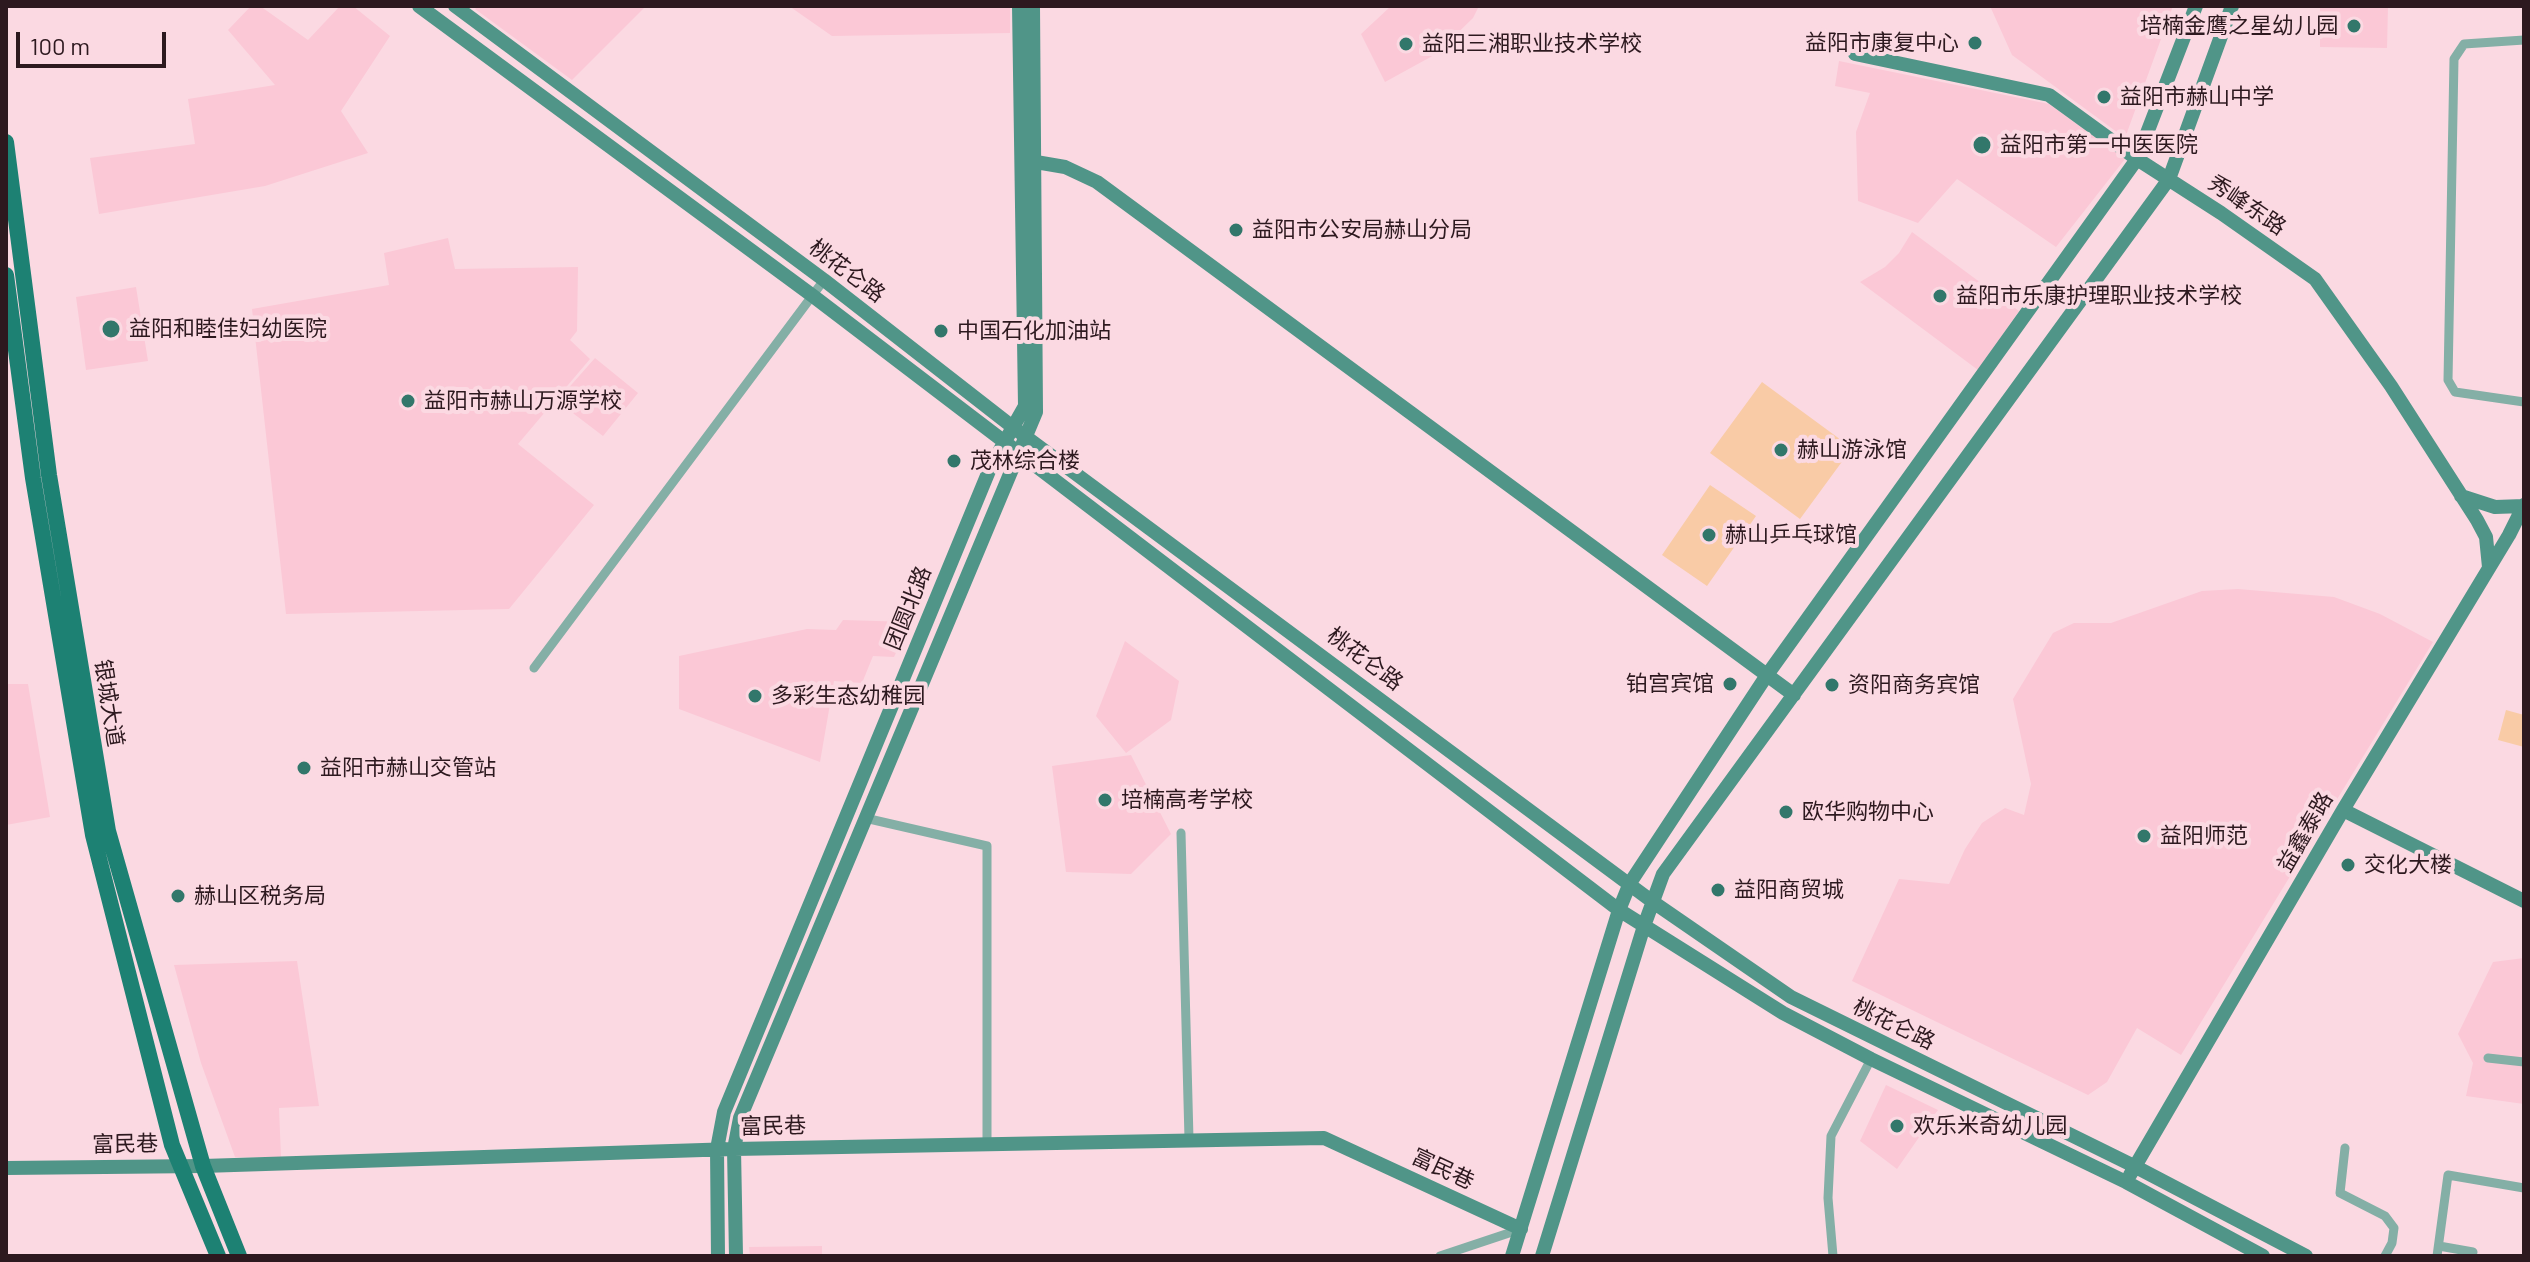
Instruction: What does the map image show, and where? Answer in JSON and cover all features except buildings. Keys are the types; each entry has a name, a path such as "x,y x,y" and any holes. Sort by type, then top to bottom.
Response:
{"main road":[{"name":"桃花仑路","path":"419,6 813,296 1619,910 1783,1013 2126,1182 2263,1256"},
{"name":"桃花仑路","path":"455,6 824,280 1014,428 1653,902 1791,997 2134,1166 2306,1256"},
{"name":"团圆北路","path":"736,1256 734,1149 740,1118 1036,412 1029,161 1019,6"},
{"name":"团圆北路","path":"718,1256 717,1149 724,1112 1003,443 1025,406 1033,6"},
{"path":"1512,1256 1630,883 1767,675 2137,159 2196,6"},
{"path":"1542,1256 1644,926 1663,874 2169,179 2232,6"},
{"name":"秀峰东路","path":"1855,54 2049,95 2137,159 2315,279 2391,386 2486,537 2489,567"},
{"name":"银城大道","path":"6,142 49,475 108,831 203,1166 239,1256"},
{"path":"1029,161 1065,167 1097,182 1794,695"},
{"name":"银城大道","path":"6,275 33,478 93,835 172,1145 218,1256"},
{"path":"2461,496 2495,507 2524,505"},
{"name":"益鑫泰路","path":"2126,1182 2524,505"},
{"path":"2343,810 2524,901"},
{"name":"富民巷","path":"6,1168 203,1166 717,1149 1324,1138 1521,1229"}],"street":[{"path":"2524,40 2464,44 2454,59 2448,380 2455,392 2524,402"},
{"path":"534,668 824,280"},
{"path":"865,818 987,846 987,1144"},
{"path":"1181,833 1189,1139"},
{"path":"2488,1058 2524,1062"},
{"path":"1833,1256 1828,1198 1831,1136 1871,1059"},
{"path":"2345,1148 2340,1193 2385,1216 2394,1228 2392,1243 2385,1256"},
{"path":"2472,1256 2473,1252 2438,1251 2448,1175 2524,1188"},
{"path":"1440,1256 1521,1229"}],"shaded area":[{"path":"251,6 260,6 308,40 340,6 353,6 390,36 341,111 368,153 265,186 99,214 90,158 195,144 188,99 275,85 228,30"},
{"path":"478,6 646,6 572,80 475,9"},
{"path":"789,6 1010,6 1010,33 832,36"},
{"name":"益阳三湘职业技术学校","path":"1391,6 1479,6 1473,18 1436,54 1385,82 1361,34"},
{"name":"益阳市赫山中学","path":"1990,6 2173,6 2125,138 2012,55"},
{"name":"培楠金鹰之星幼儿园","path":"2320,6 2388,6 2387,48 2320,47"},
{"name":"益阳市第一中医医院","path":"1839,61 2049,104 2125,159 2056,247 1957,179 1918,223 1858,201 1856,132 1870,93 1835,86"},
{"name":"益阳市乐康护理职业技术学校","path":"1912,232 2019,311 1978,370 1860,282 1885,267 1899,253"},
{"name":"益阳市赫山万源学校","path":"448,238 455,269 578,267 577,331 570,340 590,359 518,444 594,505 509,609 286,614 252,309 389,285 384,253"},
{"name":"益阳和睦佳妇幼医院","path":"136,287 148,361 86,370 76,297"},
{"path":"595,358 638,393 603,436 557,401"},
{"name":"赫山游泳馆","path":"1762,382 1852,448 1800,519 1710,453"},
{"name":"赫山乒乓球馆","path":"1710,485 1756,516 1707,586 1662,555"},
{"name":"益阳师范","path":"2238,589 2334,597 2380,614 2433,642 2181,1055 2137,1028 2107,1082 2088,1095 1852,981 1899,879 1949,884 1965,849 1982,823 2005,808 2024,815 2031,784 2013,699 2053,633 2074,623 2111,623 2202,591"},
{"name":"多彩生态幼稚园","path":"843,620 910,622 894,657 873,656 862,683 834,681 820,762 679,709 679,656 807,629 836,630"},
{"path":"1125,641 1179,681 1171,720 1126,753 1096,716"},
{"path":"6,684 28,684 50,817 6,825"},
{"path":"2506,710 2524,715 2524,747 2498,740"},
{"name":"培楠高考学校","path":"1131,755 1171,834 1131,874 1066,872 1052,766"},
{"path":"2524,958 2524,1104 2466,1096 2473,1063 2458,1034 2493,962"},
{"path":"297,961 319,1106 279,1108 281,1157 235,1157 201,1063 174,965"},
{"name":"欢乐米奇幼儿园","path":"1886,1085 1938,1110 1897,1169 1860,1141"},
{"path":"822,1246 822,1256 750,1256 749,1247"}],"place":[{"name":"培楠金鹰之星幼儿园","path":"2354,26"},
{"name":"益阳市康复中心","path":"1975,43"},
{"name":"益阳三湘职业技术学校","path":"1406,44"},
{"name":"益阳市赫山中学","path":"2104,97"},
{"name":"益阳市第一中医医院","path":"1982,145"},
{"name":"益阳市公安局赫山分局","path":"1236,230"},
{"name":"益阳市乐康护理职业技术学校","path":"1940,296"},
{"name":"益阳和睦佳妇幼医院","path":"111,329"},
{"name":"中国石化加油站","path":"941,331"},
{"name":"益阳市赫山万源学校","path":"408,401"},
{"name":"赫山游泳馆","path":"1781,450"},
{"name":"茂林综合楼","path":"954,461"},
{"name":"赫山乒乓球馆","path":"1709,535"},
{"name":"铂宫宾馆","path":"1730,684"},
{"name":"资阳商务宾馆","path":"1832,685"},
{"name":"多彩生态幼稚园","path":"755,696"},
{"name":"益阳市赫山交管站","path":"304,768"},
{"name":"培楠高考学校","path":"1105,800"},
{"name":"欧华购物中心","path":"1786,812"},
{"name":"益阳师范","path":"2144,836"},
{"name":"交化大楼","path":"2348,865"},
{"name":"益阳商贸城","path":"1718,890"},
{"name":"赫山区税务局","path":"178,896"},
{"name":"欢乐米奇幼儿园","path":"1897,1126"}]}
